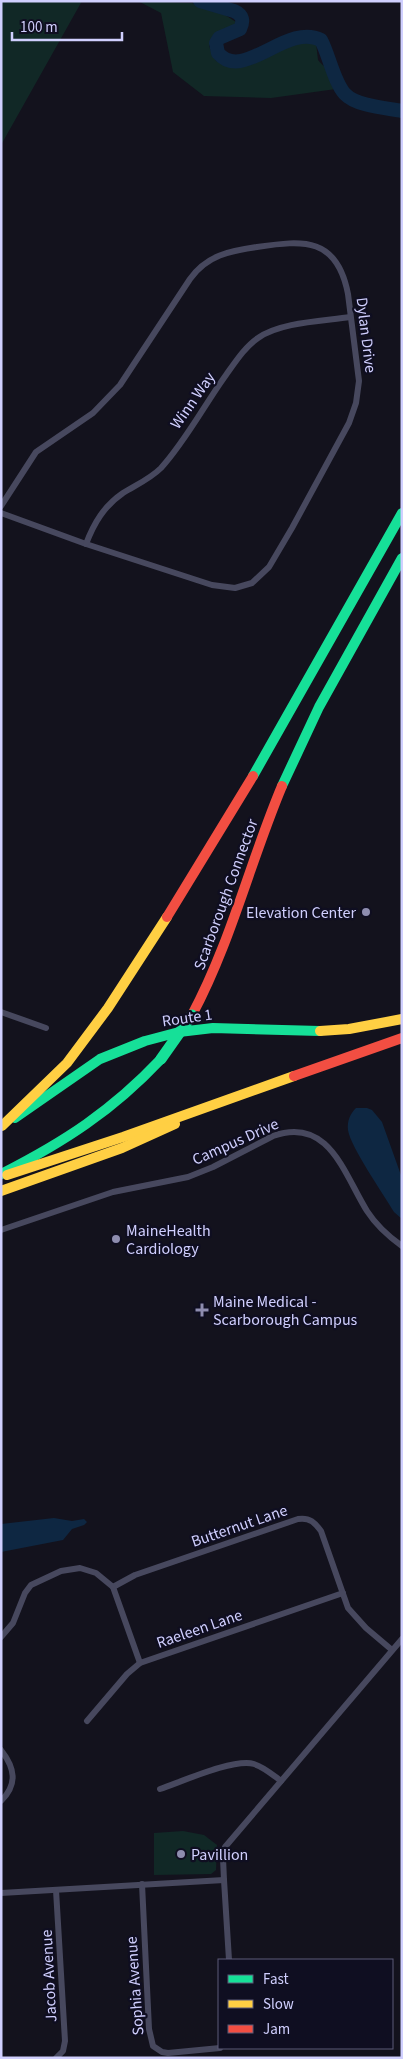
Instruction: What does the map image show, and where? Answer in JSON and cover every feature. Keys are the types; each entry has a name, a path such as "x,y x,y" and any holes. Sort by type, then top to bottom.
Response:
{"main road":[{"name":"Scarborough Connector","path":"2,1126 67,1063 108,1008 185,890 242,796 402,513"},
{"name":"Scarborough Connector","path":"1,1175 66,1140 91,1124 124,1096 160,1059 192,1015 221,958 256,853 292,764 402,558"},
{"name":"Route 1","path":"2,1126 88,1066 113,1052 145,1041 179,1032 213,1028 311,1031 349,1028 402,1019"},
{"path":"1,1175 114,1140 402,1038"},
{"path":"364,1052 402,1044"},
{"path":"1,1191 122,1148 224,1101"}],"street":[{"name":"Dylan Drive","path":"1,506 36,452 93,412 120,385 198,268 209,260 231,251 286,242 302,242 314,245 331,256 343,273 348,294 359,389 349,423 292,528 268,567 256,580 242,587 212,585 86,544 1,513"},
{"name":"Winn Way","path":"86,544 96,520 108,506 122,494 151,476 167,461 234,363 252,343 265,334 286,327 350,316"},
{"path":"1,1012 46,1028"},
{"name":"Campus Drive","path":"1,1230 107,1194 188,1177 213,1167 282,1132 300,1132 318,1138 332,1151 375,1222 402,1246"},
{"name":"Butternut Lane","path":"113,1587 136,1575 304,1518 314,1522 321,1532 352,1614 392,1650"},
{"path":"1,1638 13,1623 28,1589 41,1579 61,1571 80,1568 96,1573 113,1587 140,1663"},
{"name":"Raeleen Lane","path":"87,1721 127,1674 140,1663 343,1593"},
{"path":"229,1959 224,1880 224,1853 228,1842 402,1639"},
{"path":"1,1750 11,1765 14,1778 11,1788 1,1801"},
{"path":"160,1789 242,1762 260,1766 281,1781"},
{"path":"1,1893 224,1880"},
{"name":"Sophia Avenue","path":"142,1884 149,2029 153,2046 162,2052 168,2053 218,2048"},
{"name":"Jacob Avenue","path":"56,1890 65,2041 63,2051 56,2058"}],"green space":[{"path":"1,1 82,1 1,145"},
{"path":"138,1 192,3 225,15 236,22 237,27 225,32 219,31 209,46 216,61 231,65 246,64 259,60 294,42 305,40 316,43 318,60 333,75 336,89 271,98 204,96 173,72 161,13"},
{"path":"183,1831 204,1835 217,1845 216,1870 211,1874 154,1875 154,1833"}],"water":[{"path":"356,1108 372,1110 382,1122 402,1178 402,1219 394,1212 350,1137 348,1130 349,1121"},
{"path":"54,1518 72,1521 84,1519 87,1522 72,1529 63,1540 1,1552 1,1524"}],"waterway":[{"path":"200,1 234,11 241,16 242,23 240,29 219,38 216,43 218,53 228,60 240,61 253,57 294,39 308,37 321,40 338,83 345,94 364,104 402,111"}],"traffic: fast":[{"path":"253,776 402,513"},
{"path":"282,786 319,707 402,558"},
{"path":"161,1059 192,1015"},
{"path":"15,1118 100,1059 145,1041 179,1032 213,1028 320,1031"},
{"path":"1,1174 46,1150 86,1124 143,1078 161,1059"}],"traffic: slow":[{"path":"2,1126 67,1063 108,1008 167,917"},
{"path":"320,1031 349,1029 402,1019"},
{"path":"7,1175 123,1137 294,1076"},
{"path":"1,1191 122,1148 175,1124"}],"traffic: jam":[{"path":"167,917 253,776"},
{"path":"192,1015 218,959 282,786"},
{"path":"294,1076 402,1038"}],"place":[{"name":"Elevation Center","path":"366,912"},
{"name":"MaineHealth Cardiology","path":"116,1239"},
{"name":"Maine Medical - Scarborough Campus","path":"202,1310"},
{"name":"Pavillion","path":"181,1854"}]}
